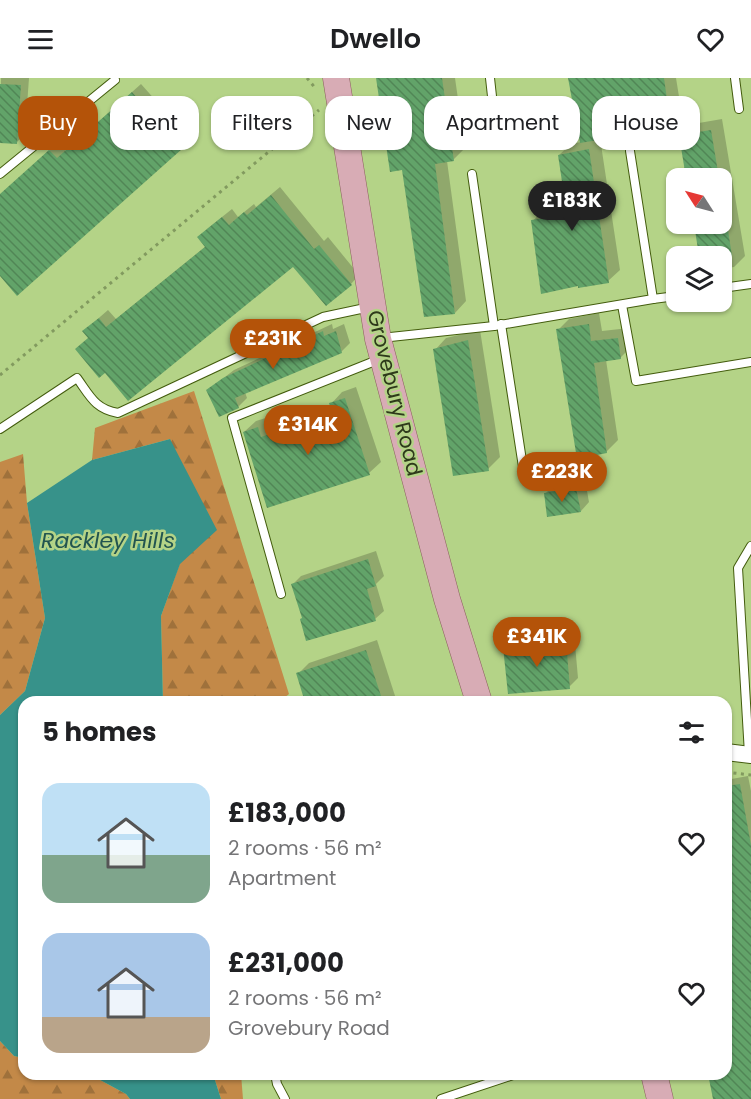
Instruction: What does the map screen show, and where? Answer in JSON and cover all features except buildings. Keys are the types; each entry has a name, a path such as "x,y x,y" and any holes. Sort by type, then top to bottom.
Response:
{"main road":[{"name":"Grovebury Road","path":"336,78 381,348 447,599 477,696"},
{"path":"655,1080 660,1099"}],"street":[{"path":"732,752 750,754"}],"lane":[{"path":"490,78 492,96"},
{"path":"735,78 739,109"},
{"path":"0,174 115,80"},
{"path":"630,151 653,299"},
{"path":"472,174 523,467"},
{"path":"732,287 751,284"},
{"path":"281,594 232,418 381,348 497,325 666,297"},
{"path":"622,304 636,381 751,362"},
{"path":"0,429 77,378 97,406 106,411 118,413 323,317 373,306"},
{"path":"750,754 738,568 751,546"},
{"path":"276,1080 285,1099"},
{"path":"441,1099 498,1080"}],"path":[{"path":"0,375 321,108 324,117"},
{"path":"732,773 751,775"}],"green space":[{"path":"194,391 289,694 286,696 163,696 161,616 180,563 170,439 92,460 95,428"},
{"path":"23,454 27,503 45,618 25,691 0,715 0,462"},
{"path":"0,1041 14,1056 18,1057 18,1080 100,1080 126,1094 130,1099 0,1099"},
{"path":"215,1080 241,1080 243,1099 221,1099"}],"water":[{"name":"Rackley Hills","path":"170,439 217,530 180,564 161,616 163,696 20,696 25,691 45,618 27,503 92,460"},
{"name":"Rackley Hills","path":"18,698 18,1057 14,1056 0,1041 0,715"},
{"path":"100,1080 215,1080 221,1099 130,1099 126,1094"}]}
